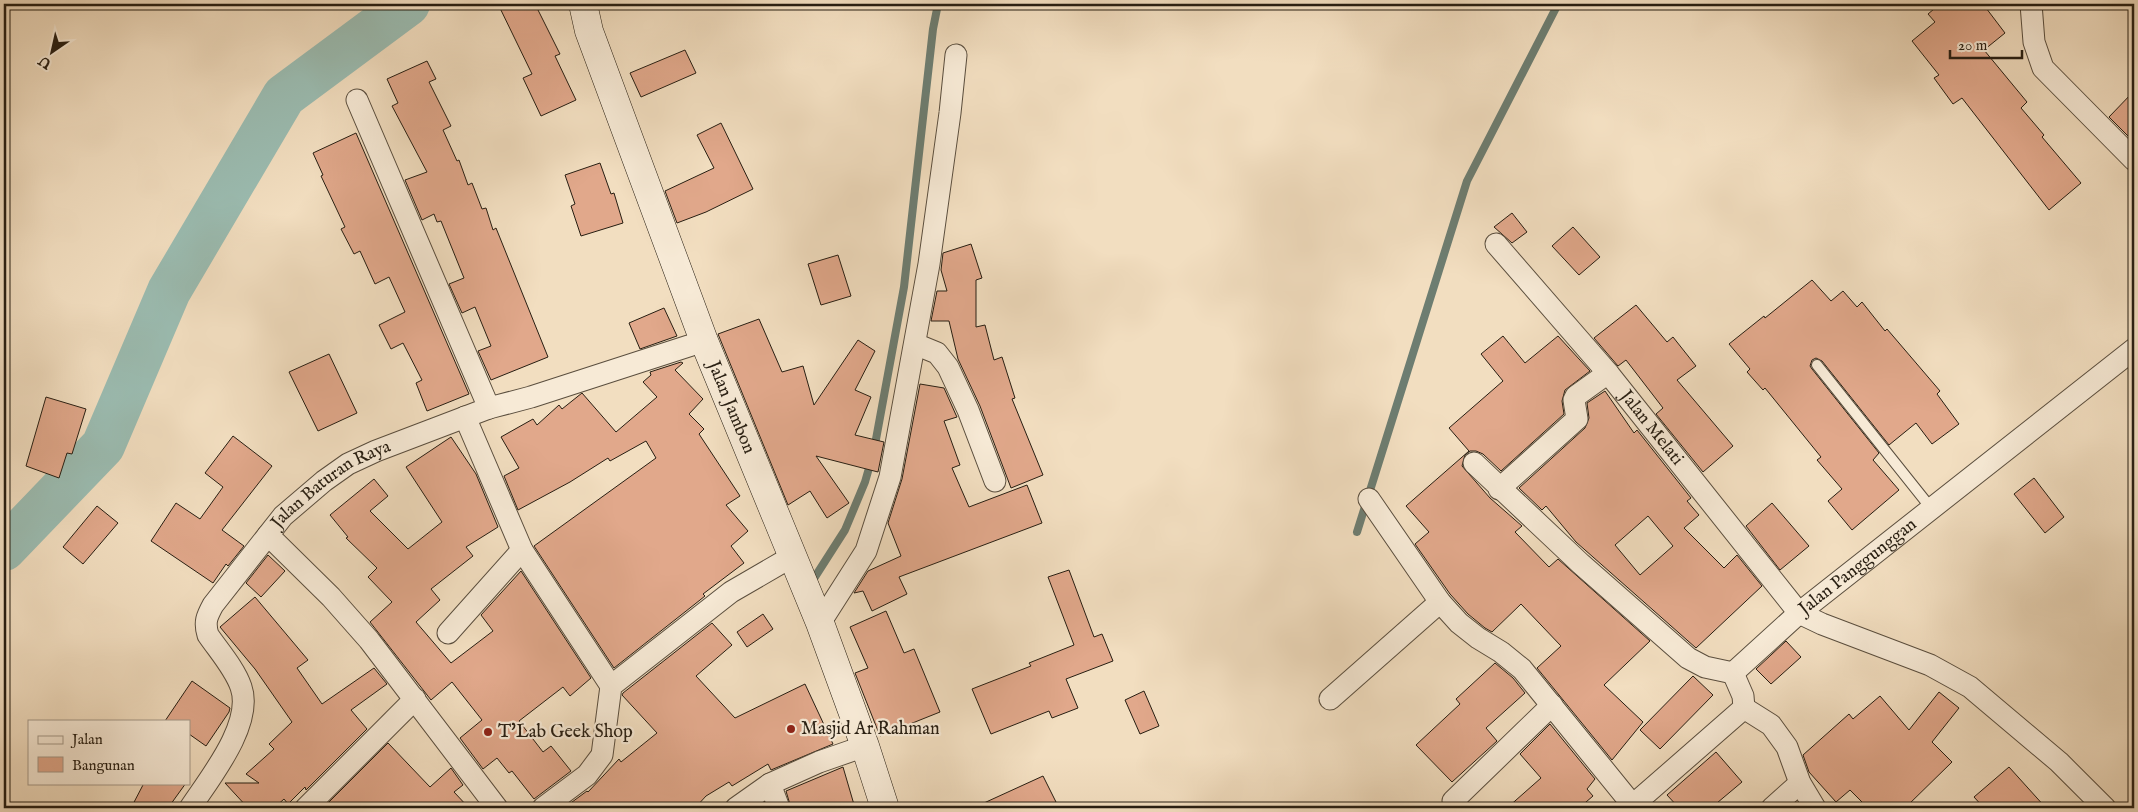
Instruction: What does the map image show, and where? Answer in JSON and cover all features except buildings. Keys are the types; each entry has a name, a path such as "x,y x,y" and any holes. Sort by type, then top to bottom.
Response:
{"main road":[{"name":"Jalan Jambon","path":"583,4 588,31 704,341 820,623 865,746 885,808"}],"street":[{"path":"2033,5 2034,42 2042,68 2134,160"},
{"path":"820,623 866,551 890,476 932,245 956,55"},
{"path":"357,100 489,408"},
{"path":"1496,244 1608,373"},
{"name":"Jalan Baturan Raya","path":"190,808 223,758 237,731 243,707 241,687 208,635 205,626 206,617 213,605 283,516 301,499 348,464 376,451 489,408 531,397 704,341"},
{"path":"915,344 936,353 948,367 968,410 995,480"},
{"name":"Jalan Panggunggan","path":"2105,808 2059,762 1970,687 1930,665 1799,613 2134,349"},
{"name":"Jalan Melati","path":"1499,489 1577,419 1574,400 1576,396 1608,373 1799,613"},
{"path":"465,417 522,550 611,686 602,755 582,779 543,808"},
{"path":"1474,463 1499,489 1581,564 1688,658 1705,667 1733,673"},
{"path":"1370,500 1440,602 1468,632 1501,652 1522,669 1634,807 1744,708"},
{"path":"268,535 350,618 415,699 498,808"},
{"path":"448,633 522,550"},
{"path":"611,686 731,592 793,556"},
{"path":"1330,699 1440,602"},
{"path":"1733,673 1799,613"},
{"path":"1733,673 1743,696 1744,708"},
{"path":"306,808 415,699"},
{"path":"1453,801 1552,705"},
{"path":"1744,708 1770,725 1787,747 1800,783 1815,808"},
{"path":"736,808 770,784 820,762 865,746"},
{"path":"1772,808 1800,783"},
{"path":"770,784 779,808"}],"lane":[{"path":"1817,365 1931,508"}],"waterway":[{"path":"4,549 103,446 169,291 284,96 408,4"},
{"path":"874,450 904,287 933,29 938,4"},
{"path":"1357,532 1467,181 1558,4"},
{"path":"813,580 845,530 865,482 871,461"}],"place":[{"name":"Masjid Ar Rahman","path":"791,729"},
{"name":"T'Lab Geek Shop","path":"488,732"}]}
